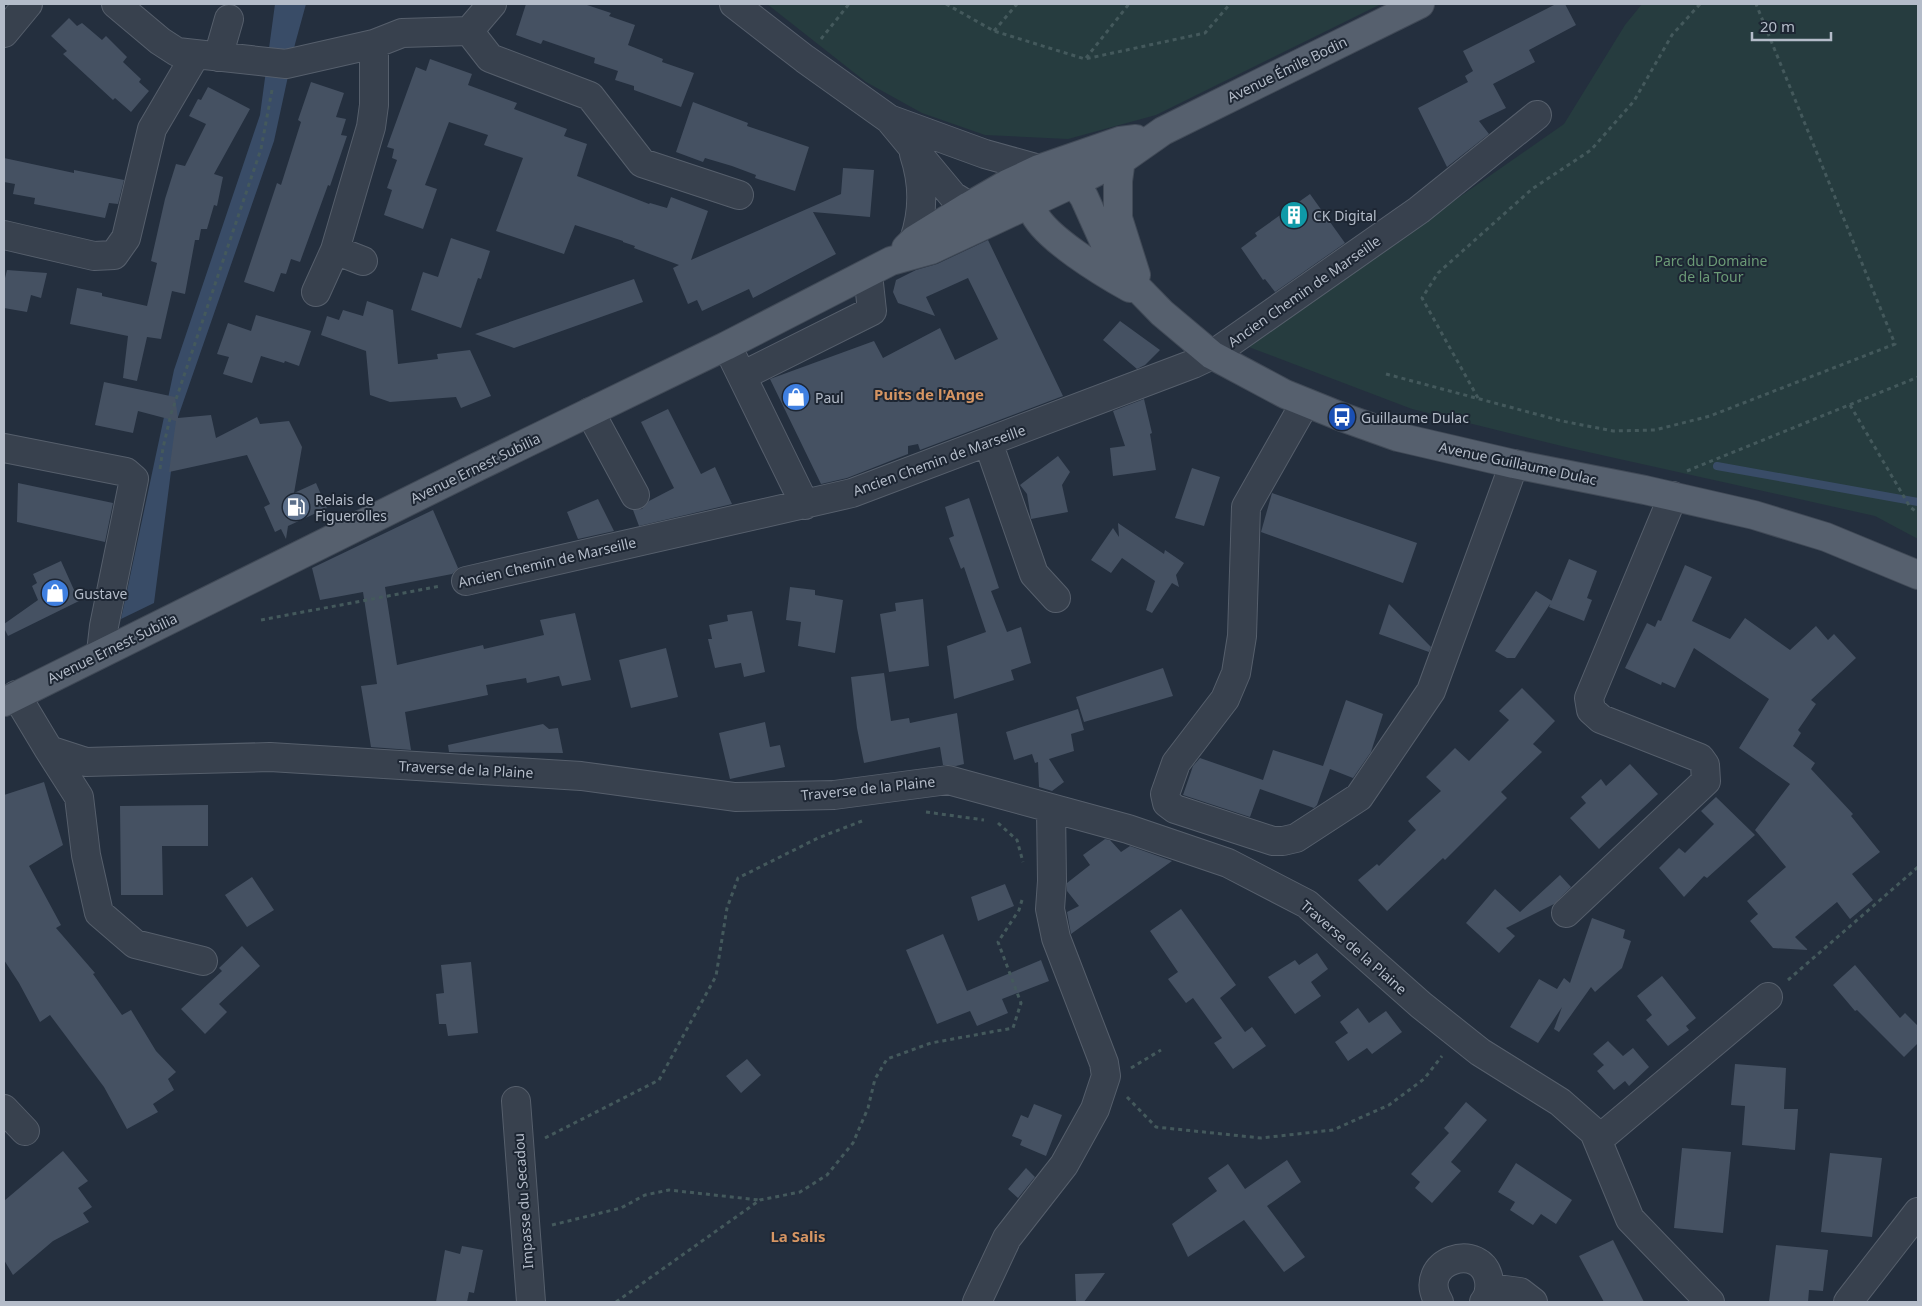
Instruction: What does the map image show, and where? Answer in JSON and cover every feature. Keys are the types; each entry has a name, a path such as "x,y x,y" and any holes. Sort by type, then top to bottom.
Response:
{"main road":[{"name":"Avenue Émile Bodin","path":"1002,217 1031,202 1074,184 1121,159 1155,135 1420,4"},
{"name":"Avenue Émile Bodin","path":"969,206 1007,184 1039,169 1120,141 1155,135"},
{"path":"1121,159 1118,180 1118,218 1144,296"},
{"path":"1031,202 1034,181 1039,169 1063,177 1074,184"},
{"name":"Avenue Guillaume Dulac","path":"1074,184 1084,197 1106,246 1123,273 1144,296 1212,355 1306,403 1398,437 1514,464 1645,490 1754,515 1826,537 1918,575"},
{"name":"Avenue Guillaume Dulac","path":"1031,202 1037,219 1047,231"},
{"name":"Avenue Ernest Subilia","path":"880,268 914,240 969,206"},
{"name":"Avenue Guillaume Dulac","path":"1002,217 1030,223 1047,231 1095,268 1144,296"},
{"name":"Avenue Ernest Subilia","path":"10,698 726,346 880,268 931,250 1002,217"}],"street":[{"path":"4,34 28,4"},
{"path":"116,4 160,42 177,52 286,64 374,44 402,33 469,31 492,4"},
{"path":"734,4 889,120 953,196 969,206 1002,217 1007,184 1005,174 1001,166 985,154"},
{"path":"4,236 94,256 114,254 126,238 152,129 207,56 229,19"},
{"path":"469,31 490,58 590,96 642,163 739,195"},
{"path":"316,292 335,250 371,127 374,105 374,44"},
{"name":"Ancien Chemin de Marseille","path":"466,581 852,493 1212,355 1419,210 1537,115"},
{"path":"889,120 985,154 1039,169"},
{"path":"912,148 919,170 922,192 922,212 914,240"},
{"path":"335,250 363,261"},
{"path":"742,376 872,311 880,268"},
{"path":"726,346 804,504"},
{"path":"1306,403 1246,507 1242,636 1236,673 1225,700 1176,763 1165,794 1167,802 1175,809 1272,841 1296,838 1359,797 1431,691 1514,464"},
{"path":"590,412 635,495"},
{"path":"988,442 1034,574 1056,598"},
{"path":"4,448 126,472 134,479 104,626 101,652"},
{"path":"1566,913 1706,781 1705,765 1700,758 1601,719 1591,710 1589,698 1673,496"},
{"path":"10,698 49,750 79,797 86,855 98,913 135,944 203,961"},
{"name":"Traverse de la Plaine","path":"49,750 86,762 270,757 581,776 735,797 834,794 948,780 1128,829 1228,864 1307,904 1421,1005 1458,1035 1480,1052 1560,1102 1593,1133 1630,1219 1710,1302"},
{"path":"977,1302 1007,1238 1064,1165 1095,1109 1106,1076 1104,1063 1056,938 1050,909 1052,880 1051,809"},
{"path":"1593,1133 1768,997"},
{"name":"Impasse du Secadou","path":"516,1101 530,1302"},
{"path":"4,1109 26,1131"},
{"path":"1848,1302 1918,1212"},
{"path":"1439,1302 1434,1295 1436,1273 1452,1259 1464,1258 1474,1260 1483,1267 1488,1277 1487,1295 1520,1292 1533,1302"}],"path":[{"path":"805,59 849,4"},
{"path":"946,4 994,31 1085,59 1206,33 1230,4"},
{"path":"994,31 1017,4"},
{"path":"1085,59 1129,4"},
{"path":"1478,399 1422,298 1438,273 1532,189 1591,150 1634,100 1672,34 1700,4"},
{"path":"1386,374 1562,421 1613,431 1656,430 1710,416 1895,344 1756,4"},
{"path":"160,474 163,448 171,414 261,148 278,63"},
{"path":"1645,490 1718,458 1918,377"},
{"path":"1850,405 1910,507 1918,513"},
{"name":"Ancien Chemin de Marseille","path":"261,620 466,581"},
{"path":"922,811 987,820"},
{"path":"519,1156 538,1141 659,1080 716,976 727,908 738,878 818,838 866,819"},
{"path":"997,822 1016,840 1024,867"},
{"path":"1768,997 1918,867"},
{"path":"551,1225 621,1208 645,1194 669,1190 760,1200 800,1192 827,1175 852,1143 868,1108 875,1079 887,1059 931,1044 1013,1028 1021,1003 998,942 1019,910 1023,893"},
{"path":"1106,1076 1156,1127 1261,1138 1332,1130 1389,1105 1424,1079 1458,1035"},
{"path":"616,1302 760,1200"}],"green space":[{"path":"767,4 1381,4 1156,115 1068,139 985,135 922,113 866,82"},
{"name":"Parc du Domaine de la Tour","path":"1642,4 1918,4 1918,539 1875,516 1570,448 1412,409 1246,346 1564,124 1625,25"}],"water":[{"path":"275,4 306,4 295,44 274,141 178,417 154,603 121,619 174,370 260,115"}],"building":[{"path":"526,4 584,4 611,13 609,16 635,25 628,45 663,59 662,62 694,73 681,107 634,90 634,86 615,80 618,71 594,63 595,58 543,40 541,44 516,35"},
{"path":"1556,4 1565,4 1576,25 1529,50 1535,62 1493,84 1506,108 1479,121 1489,134 1447,167 1418,108 1468,82 1465,76 1473,71 1463,51"},
{"path":"69,18 77,26 82,23 102,40 106,36 127,57 123,62 141,79 139,82 149,91 131,112 115,98 113,100 63,54 67,51 51,36"},
{"path":"430,59 472,74 468,85 517,103 514,109 567,129 564,136 587,144 577,176 649,204 667,208 671,197 708,211 691,260 841,194 843,168 874,170 870,217 813,212 836,254 753,298 749,289 702,311 697,300 688,304 673,268 679,265 634,248 635,246 623,241 575,225 564,254 496,231 523,158 484,145 488,135 449,122 425,185 437,189 423,229 384,215 392,190 387,188 397,160 392,158 394,149 387,147 416,67 426,71"},
{"path":"311,82 344,93 336,117 346,119 341,135 347,136 330,186 328,185 300,262 291,259 286,274 281,273 274,292 244,282 277,183 281,185 301,122 298,120"},
{"path":"208,87 250,109 214,174 223,177 217,206 214,205 207,229 201,229 199,240 195,240 185,294 172,291 161,339 147,337 137,381 123,378 128,336 70,324 77,288 102,293 102,296 147,306 157,263 151,261 165,199 176,164 185,166 206,124 189,116 198,99 201,100"},
{"path":"693,102 748,123 747,126 809,147 795,191 755,178 756,175 732,166 705,158 703,162 676,152"},
{"path":"4,158 74,173 74,170 124,180 118,204 109,203 105,218 34,204 35,198 13,194 15,184 4,182"},
{"path":"1310,194 1345,243 1275,292 1265,279 1263,280 1241,248 1257,236 1255,233"},
{"path":"451,238 490,251 481,279 478,278 461,328 411,310 423,272 438,277"},
{"path":"988,240 1063,396 920,450 918,444 908,446 908,454 847,478 821,484 770,379 874,341 883,358 940,328 955,360 998,339 968,278 926,297 935,316 898,303 893,292 896,280 916,270 937,264"},
{"path":"7,270 47,273 41,298 31,295 27,312 4,308 4,282"},
{"path":"634,279 643,302 514,348 475,334"},
{"path":"367,301 393,310 398,364 438,359 437,354 470,350 491,396 461,408 456,397 390,402 370,395 366,351 321,335 327,316 339,320 343,310 363,316"},
{"path":"256,315 311,331 299,366 261,356 252,383 223,374 229,357 217,354 228,323 251,331"},
{"path":"1120,321 1160,350 1145,365 1137,369 1103,340"},
{"path":"104,382 175,397 178,418 211,415 216,438 257,417 260,424 289,421 302,447 294,493 316,483 327,508 288,526 286,539 281,529 275,532 264,507 270,504 247,455 169,472 176,421 138,411 133,433 95,425"},
{"path":"1144,399 1152,433 1150,434 1156,470 1113,476 1110,448 1125,446 1113,411"},
{"path":"668,409 701,474 715,467 732,504 639,526 633,510 642,509 649,501 674,488 641,422"},
{"path":"1058,456 1070,472 1062,485 1068,512 1031,519 1027,494 1020,485"},
{"path":"1192,468 1220,477 1204,526 1175,518"},
{"path":"18,483 113,503 105,542 17,522"},
{"path":"1272,493 1417,543 1403,583 1261,532"},
{"path":"969,498 999,588 991,591 1007,632 1021,627 1031,663 1011,670 1014,680 954,699 947,646 986,632 964,567 961,569 949,538 954,536 945,507"},
{"path":"598,499 614,531 578,539 567,512"},
{"path":"433,510 458,568 452,574 385,587 397,665 483,645 484,649 544,635 540,620 575,613 591,680 562,686 559,676 527,683 526,678 486,685 488,695 405,712 411,750 371,747 361,686 377,684 363,592 320,600 312,568"},
{"path":"1118,523 1164,554 1165,550 1184,563 1176,575 1179,587 1172,583 1152,613 1146,610 1155,581 1122,558 1111,573 1091,560 1113,528 1119,537"},
{"path":"1569,559 1597,571 1587,598 1592,600 1584,621 1549,607"},
{"name":"Gustave","path":"61,561 79,601 8,636 4,624 38,600 32,586 37,583 33,574"},
{"path":"1685,565 1712,577 1692,621 1730,639 1745,618 1790,650 1816,626 1828,640 1834,634 1856,658 1811,700 1816,704 1798,730 1801,733 1793,746 1815,763 1811,769 1853,814 1851,816 1880,852 1852,874 1873,900 1850,919 1837,902 1795,937 1808,950 1773,948 1750,921 1758,914 1747,901 1786,867 1755,830 1790,784 1739,748 1769,699 1694,648 1675,688 1662,682 1661,685 1625,668 1647,623 1655,627 1658,620 1661,621"},
{"path":"790,587 815,590 815,595 843,600 835,653 798,646 801,622 786,620"},
{"path":"1536,591 1552,601 1515,658 1507,658 1495,651"},
{"path":"923,599 929,666 889,672 880,614 896,611 895,603"},
{"path":"1389,604 1431,647 1429,652 1379,634"},
{"path":"752,611 765,672 744,677 741,663 715,668 708,639 712,639 709,625 728,621 727,615"},
{"path":"666,648 678,697 631,708 619,660"},
{"path":"1163,668 1173,696 1084,722 1076,697"},
{"path":"884,673 891,721 909,718 910,723 957,713 964,764 956,766 943,765 940,747 864,763 857,728 851,677"},
{"path":"1522,688 1555,721 1533,744 1542,752 1501,792 1507,798 1445,860 1443,858 1387,911 1358,880 1377,864 1379,866 1416,830 1408,821 1441,791 1426,777 1455,748 1469,761 1509,720 1499,711"},
{"path":"1346,700 1383,714 1371,752 1353,778 1330,769 1317,805 1314,808 1260,789 1250,817 1183,795 1193,766 1200,758 1263,780 1273,750 1323,766"},
{"path":"1078,709 1084,730 1071,734 1074,751 1049,759 1064,782 1052,791 1039,787 1038,762 1035,763 1032,754 1014,760 1006,732"},
{"path":"765,722 770,747 780,745 785,767 730,779 719,733"},
{"path":"543,724 549,729 558,728 563,753 449,752 448,745"},
{"path":"1630,764 1658,794 1599,849 1570,818 1586,803 1581,797 1601,779 1606,786"},
{"path":"44,782 63,845 29,866 61,925 56,928 95,973 93,974 122,1015 131,1010 156,1051 176,1072 168,1079 174,1090 153,1104 158,1112 127,1129 104,1087 50,1015 40,1022 4,960 4,795"},
{"path":"1716,797 1755,835 1707,878 1704,876 1684,897 1659,868 1679,848 1685,853 1714,824 1701,811"},
{"path":"208,805 208,846 162,846 163,895 121,895 120,806"},
{"path":"1105,839 1110,840 1121,852 1130,846 1172,861 1071,934 1067,912 1079,906 1067,891 1067,883 1090,865 1083,855"},
{"path":"1560,875 1571,887 1554,904 1506,928 1515,936 1499,953 1466,923 1495,889 1520,912"},
{"path":"252,877 274,910 247,927 225,895"},
{"path":"1005,884 1014,906 978,921 971,897"},
{"path":"1181,909 1236,985 1220,998 1245,1032 1252,1027 1266,1046 1233,1069 1214,1043 1222,1038 1193,998 1186,1003 1168,979 1178,972 1150,931"},
{"path":"1592,918 1625,930 1623,938 1631,941 1622,968 1595,992 1591,987 1559,1032 1554,1029 1562,1007 1538,1043 1510,1027 1539,979 1557,989 1564,978 1570,983"},
{"path":"943,934 967,991 1041,960 1049,981 1002,999 1008,1013 977,1026 970,1011 937,1024 906,950"},
{"path":"242,946 260,966 219,1004 227,1012 205,1034 181,1009 222,971 219,968"},
{"path":"1317,953 1328,969 1311,982 1321,996 1295,1014 1268,977 1295,960 1299,965"},
{"path":"471,962 478,1033 448,1036 446,1024 439,1024 436,994 444,993 441,965"},
{"path":"1855,965 1900,1018 1905,1013 1918,1026 1918,1043 1904,1057 1857,1010 1855,1011 1833,985"},
{"path":"1662,976 1696,1018 1686,1026 1689,1030 1668,1046 1646,1020 1652,1015 1637,996"},
{"path":"1358,1008 1369,1023 1386,1011 1402,1032 1372,1054 1367,1048 1348,1061 1335,1042 1348,1033 1340,1022"},
{"path":"1608,1041 1623,1056 1633,1048 1649,1067 1629,1086 1625,1081 1614,1090 1597,1071 1604,1065 1593,1054"},
{"path":"747,1059 761,1075 741,1093 726,1076"},
{"path":"1735,1064 1786,1068 1784,1109 1798,1109 1795,1150 1742,1145 1745,1106 1731,1105"},
{"path":"1466,1102 1487,1120 1451,1162 1461,1171 1432,1203 1415,1188 1420,1182 1411,1174 1449,1133 1444,1128"},
{"path":"1034,1104 1062,1115 1046,1156 1020,1145 1022,1140 1012,1136 1021,1115 1028,1118"},
{"path":"1682,1148 1731,1152 1723,1233 1674,1228"},
{"path":"63,1151 88,1181 78,1188 92,1207 83,1213 89,1222 53,1241 13,1275 4,1260 4,1201"},
{"path":"1830,1153 1882,1158 1872,1237 1821,1232"},
{"path":"1287,1160 1301,1182 1267,1206 1305,1257 1284,1272 1244,1220 1188,1257 1172,1224 1217,1191 1208,1178 1228,1164 1245,1189"},
{"path":"1516,1163 1572,1200 1556,1224 1541,1214 1533,1225 1510,1210 1515,1202 1498,1192"},
{"path":"1026,1168 1035,1177 1018,1198 1008,1189"},
{"path":"1613,1240 1644,1302 1604,1302 1579,1256"},
{"path":"1776,1245 1828,1250 1823,1291 1809,1290 1808,1302 1769,1302"},
{"path":"462,1246 483,1250 474,1293 469,1292 467,1302 436,1302 445,1250 460,1254"},
{"path":"1105,1273 1084,1302 1076,1302 1075,1274"}],"waterway":[{"path":"1717,466 1918,502"}],"place":[{"name":"CK Digital","path":"1294,215"},
{"name":"Paul","path":"796,397"},
{"name":"Guillaume Dulac","path":"1342,417"},
{"name":"Relais de Figuerolles","path":"296,507"},
{"name":"Gustave","path":"55,593"}],"district":[{"name":"Puits de l'Ange","path":"929,394"},
{"name":"La Salis","path":"798,1236"}]}
